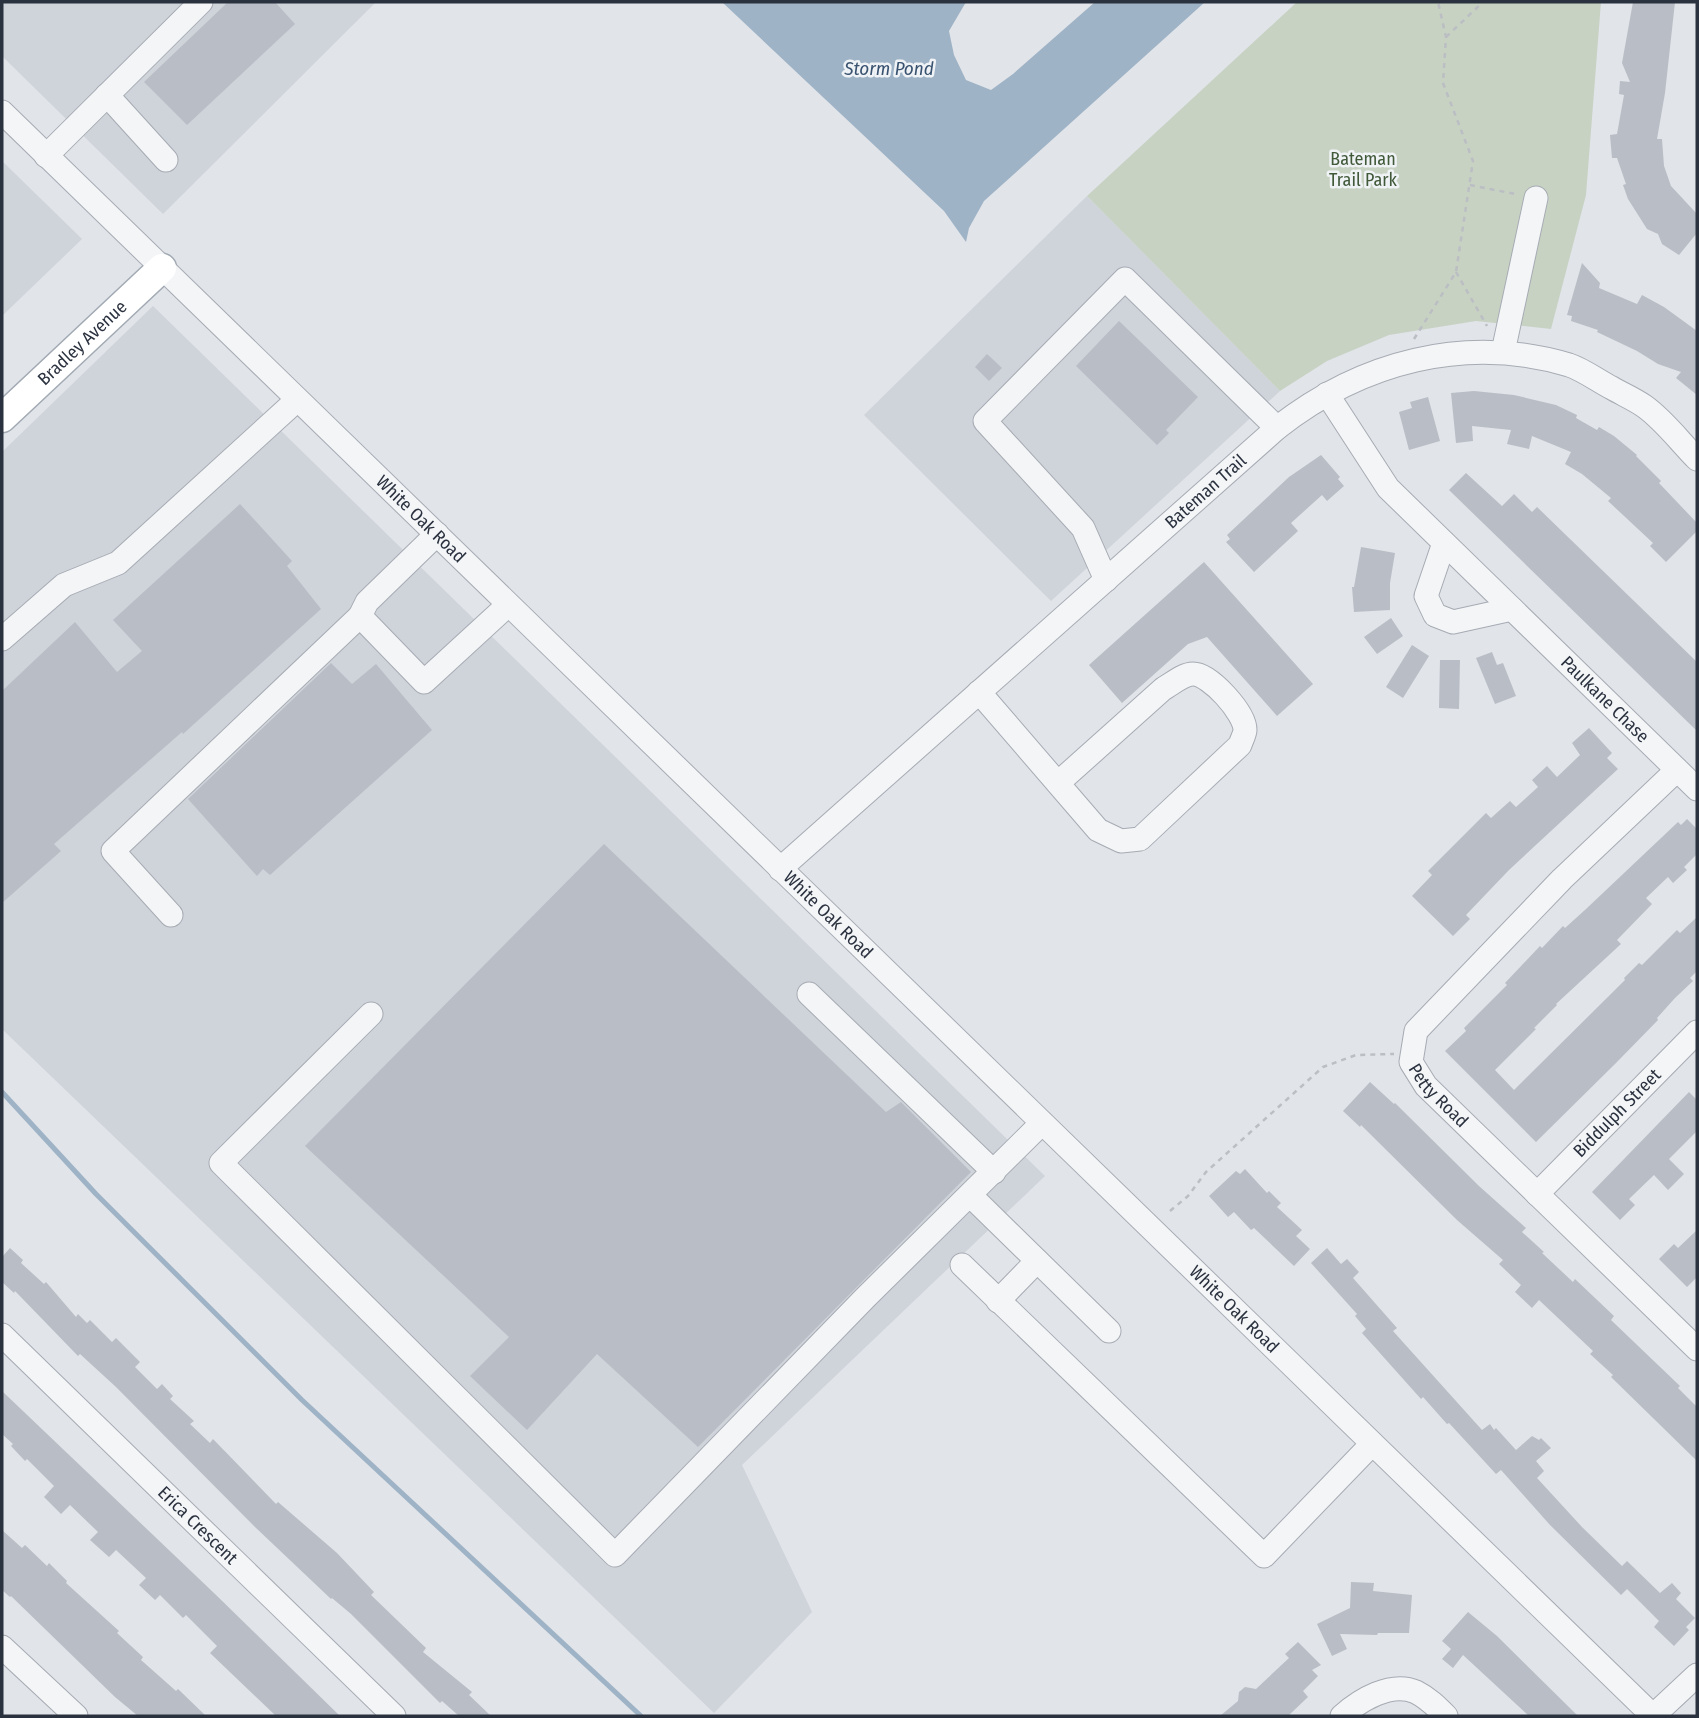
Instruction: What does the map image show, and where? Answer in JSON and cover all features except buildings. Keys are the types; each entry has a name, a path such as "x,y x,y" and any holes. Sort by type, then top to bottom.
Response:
{"main road":[{"name":"Bradley Avenue","path":"2,418 162,268"}],"street":[{"path":"46,156 201,2"},
{"path":"107,95 166,160"},
{"name":"White Oak Road","path":"2,112 1653,1716"},
{"path":"1503,352 1536,198"},
{"path":"1106,580 1083,528 985,421 1125,279 1278,428"},
{"name":"Bateman Trail","path":"780,869 1278,428 1303,408 1327,394 1398,363 1447,353 1503,352 1571,366 1624,395 1645,407 1697,459"},
{"name":"Paulkane Chase","path":"1327,394 1388,488 1697,789"},
{"path":"2,639 64,585 118,563 297,400"},
{"path":"171,915 113,851 360,616 367,602 437,534"},
{"path":"1444,543 1426,597 1435,615 1453,622 1512,609"},
{"path":"360,616 424,682 508,605"},
{"path":"979,692 1098,830 1121,841 1140,839 1240,745 1246,730 1241,716 1208,678 1194,674 1182,677 1163,689 1058,783"},
{"name":"Petty Road","path":"1677,770 1562,878 1416,1031 1411,1062 1426,1086 1696,1345"},
{"path":"808,994 994,1172"},
{"path":"371,1014 221,1163 615,1555 865,1298 1042,1123"},
{"name":"Biddulph Street","path":"1537,1194 1697,1032"},
{"path":"970,1195 1109,1331"},
{"path":"998,1301 1037,1261"},
{"path":"962,1265 1264,1556 1372,1444"},
{"name":"Erica Crescent","path":"2,1335 394,1716"},
{"path":"2,1647 76,1716"},
{"path":"1653,1716 1697,1675"},
{"path":"1342,1716 1384,1690 1399,1690 1414,1691 1429,1699 1446,1716"}],"path":[{"path":"1398,363 1456,272 1474,161 1443,83 1446,37 1438,2"},
{"path":"1446,37 1483,2"},
{"path":"1470,185 1536,198"},
{"path":"1456,272 1503,352"},
{"path":"1170,1211 1188,1196 1206,1172 1324,1068 1356,1055 1394,1054"}],"shaded area":[{"path":"2,2 376,2 163,214 2,56"},
{"path":"2,161 82,239 2,316"},
{"path":"1087,196 1280,391 1051,601 864,415"},
{"path":"153,306 1045,1176 742,1465 812,1612 714,1713 2,1029 2,452"}],"green space":[{"name":"Bateman Trail Park","path":"1297,2 1601,2 1586,195 1551,329 1476,321 1389,335 1327,361 1280,391 1087,196"}],"water":[{"name":"Storm Pond","path":"722,2 966,2 949,31 954,55 966,80 991,90 1095,2 1205,2 984,201 969,228 966,242 944,211"}],"waterway":[{"path":"2,1092 96,1194 302,1400 641,1716"}]}
